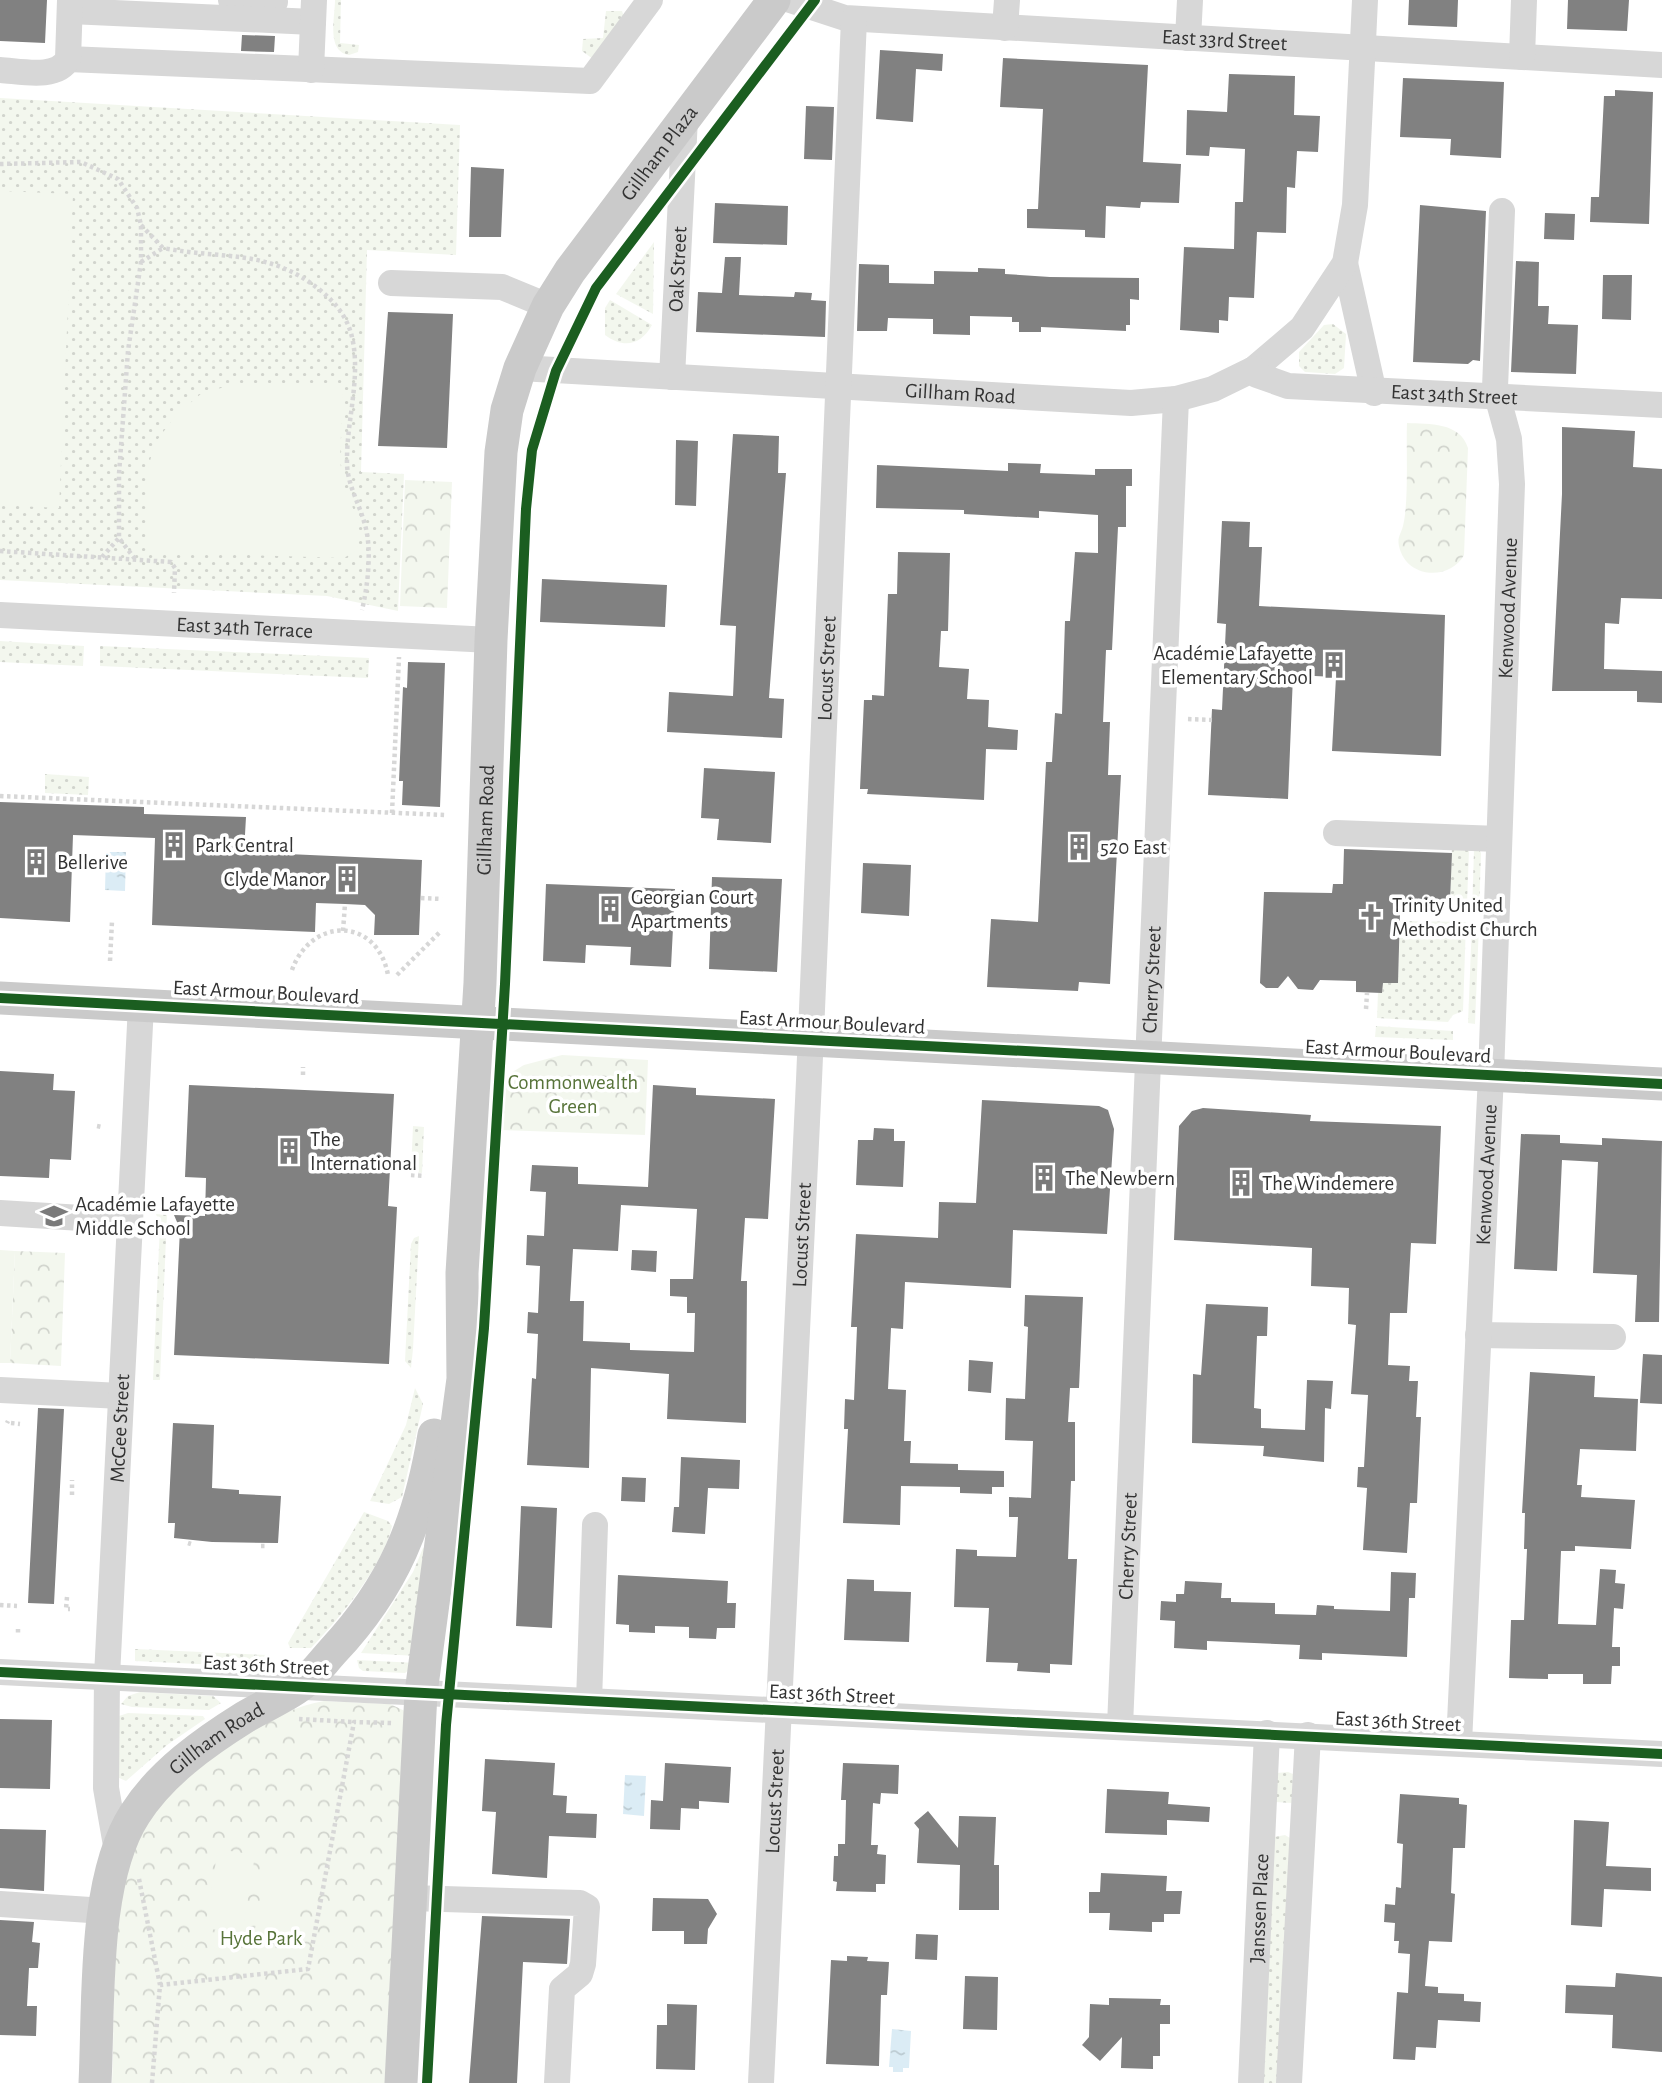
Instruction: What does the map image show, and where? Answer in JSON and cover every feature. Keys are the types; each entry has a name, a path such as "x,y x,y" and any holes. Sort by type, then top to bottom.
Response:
{"main road":[{"name":"Gillham Plaza","path":"548,306 570,271 774,0"},
{"name":"Gillham Road","path":"401,2083 421,1693 463,1379 462,1273 478,1022 491,640 501,452 507,410 520,368 548,306"},
{"name":"East Armour Boulevard","path":"0,998 1662,1084"},
{"name":"Gillham Road","path":"95,2083 104,1911 117,1851 135,1814 163,1779 216,1737 301,1685 363,1619 394,1570 413,1522 430,1459 462,1273"}],"street":[{"path":"231,0 312,31 369,73 590,81 650,0"},
{"name":"East 33rd Street","path":"790,0 854,19 1662,65"},
{"path":"1005,28 1007,0"},
{"path":"1188,38 1190,0"},
{"name":"Gillham Road","path":"1365,0 1355,205 1345,263 1374,393"},
{"path":"1522,57 1524,0"},
{"name":"Locust Street","path":"761,2083 811,1040 854,19"},
{"path":"70,27 312,31"},
{"path":"70,27 312,31"},
{"path":"0,71 52,72 66,65 70,27"},
{"name":"Oak Street","path":"672,377 685,118"},
{"name":"Kenwood Avenue","path":"1459,1743 1490,1075 1512,484 1509,439 1495,388 1502,211"},
{"name":"Gillham Road","path":"520,368 1131,403 1176,399 1213,389 1254,369 1302,328 1345,263"},
{"path":"391,283 502,287 548,306"},
{"name":"East 34th Street","path":"1254,369 1257,375 1288,386 1374,393 1662,405"},
{"name":"Cherry Street","path":"1120,1726 1176,399"},
{"name":"East 34th Terrace","path":"0,615 491,640"},
{"path":"1336,833 1499,839"},
{"name":"McGee Street","path":"117,1851 106,1788 107,1676 141,1005"},
{"path":"0,1213 130,1221"},
{"path":"1478,1335 1613,1337"},
{"path":"0,1390 121,1396"},
{"path":"589,1701 595,1525"},
{"name":"East 36th Street","path":"0,1672 1662,1754"},
{"name":"Janssen Place","path":"1251,2083 1267,1733"},
{"name":"Janssen Place","path":"1289,2083 1308,1735"},
{"path":"1263,1819 1304,1822"},
{"path":"410,1898 580,1903 587,1907 583,1965 580,1974 562,1989 557,2083"},
{"path":"0,1905 104,1911"}],"path":[{"path":"0,164 81,162 100,169 118,179 128,189 142,225 163,248"},
{"path":"135,559 119,538 122,416 141,262 142,225"},
{"path":"141,262 163,248 246,257 285,267 336,303 348,322 354,343 346,460 353,495 365,526 367,580 362,610"},
{"path":"102,557 119,538"},
{"path":"0,551 135,559 173,564 174,593"},
{"path":"392,813 399,656"},
{"path":"1188,719 1212,720"},
{"path":"0,796 445,815"},
{"path":"421,898 442,899"},
{"path":"1432,903 1432,913"},
{"path":"343,931 345,904"},
{"path":"110,961 112,921"},
{"path":"292,970 307,943 328,932 343,931 361,935 376,946 383,957 388,975"},
{"path":"397,975 441,931"},
{"path":"1366,1018 1367,993"},
{"path":"303,1067 303,1075"},
{"path":"411,1175 425,1176"},
{"path":"9,1422 20,1424"},
{"path":"72,1480 72,1495"},
{"path":"67,1597 66,1609 70,1609"},
{"path":"0,1605 17,1606"},
{"path":"292,1718 402,1724"},
{"path":"160,1985 308,1969 354,1722"},
{"path":"139,1878 160,1985 152,2083"}],"green space":[{"path":"335,0 341,0 340,43 359,45 358,52 349,55 342,52 334,41"},
{"path":"606,11 622,11 624,17 593,59 582,51 583,39 603,38"},
{"path":"0,98 460,125 456,255 367,250 361,472 404,474 398,611 327,596 0,580"},
{"path":"0,191 73,194 59,508 0,505"},
{"path":"654,242 653,314 616,294"},
{"path":"610,300 652,325 648,332 632,343 619,342 605,335 605,308"},
{"path":"1333,324 1346,334 1344,368 1335,374 1305,372 1299,366 1299,352 1324,325"},
{"path":"240,383 343,383 340,461 345,491 358,519 357,550 344,558 147,552 146,475 155,443 176,415 202,393"},
{"path":"1407,423 1434,424 1451,429 1458,433 1468,448 1464,555 1449,569 1439,572 1429,573 1410,565 1399,546 1406,504"},
{"path":"405,480 452,482 447,608 400,606"},
{"path":"0,641 84,646 83,666 0,662"},
{"path":"100,646 369,658 368,678 100,666"},
{"path":"45,774 89,777 88,795 45,793"},
{"path":"1452,846 1469,850 1467,903 1450,902"},
{"path":"1478,848 1481,853 1479,912 1472,913 1474,850"},
{"path":"1400,921 1466,922 1463,1011 1453,1015 1448,1022 1377,1018 1378,993 1382,993 1383,983 1398,983"},
{"path":"1472,923 1479,924 1475,1024 1468,1023"},
{"path":"1376,1026 1453,1031 1453,1040 1375,1037"},
{"name":"Commonwealth Green","path":"562,1055 648,1060 645,1135 500,1130 506,1076 524,1065"},
{"path":"413,1126 424,1127 422,1173 411,1172"},
{"path":"156,1214 167,1215 160,1380 153,1380 160,1225"},
{"path":"419,1236 411,1368 405,1361 411,1244 414,1238"},
{"path":"0,1250 15,1251 10,1363 0,1363"},
{"path":"15,1251 65,1253 61,1366 10,1363"},
{"path":"415,1388 423,1404 402,1497 389,1504 370,1501 406,1425"},
{"path":"364,1512 388,1521 392,1526 380,1558 347,1607 311,1648 290,1648 288,1643"},
{"path":"423,1548 430,1551 418,1656 361,1653 413,1572"},
{"path":"135,1649 267,1655 269,1660 265,1666 259,1667 135,1661"},
{"path":"357,1660 417,1663 405,1673 363,1671"},
{"path":"140,1692 213,1696 221,1703 209,1710 132,1707 121,1704 128,1696"},
{"name":"Hyde Park","path":"324,1701 390,1704 407,1712 396,2083 112,2083 119,1920 123,1887 139,1835 167,1797 216,1755 274,1718"},
{"path":"128,1713 203,1716 205,1719 167,1745 126,1781 117,1777 119,1716"},
{"path":"1277,1773 1293,1774 1292,1803 1275,1802"},
{"path":"1285,1835 1290,1838 1284,2083 1257,2083 1274,1837"},
{"path":"218,1849 255,1855 242,1934 205,1928"},
{"path":"267,1857 304,1863 291,1941 254,1935"}],"water":[{"path":"106,852 126,852 125,891 105,890"},
{"path":"625,1775 646,1776 644,1816 623,1814"},
{"path":"892,2029 911,2031 909,2068 903,2068 903,2072 893,2072 893,2067 889,2067"}],"building":[{"path":"0,0 47,0 45,43 0,41"},
{"path":"1409,0 1458,0 1457,27 1408,25"},
{"path":"1568,0 1629,0 1627,31 1567,29"},
{"path":"242,35 275,36 274,52 241,51"},
{"path":"880,50 943,54 942,71 916,69 913,122 876,119"},
{"path":"1003,58 1148,65 1143,162 1181,164 1179,203 1141,202 1140,208 1106,206 1105,238 1085,237 1085,230 1027,228 1027,209 1038,209 1043,109 1000,107"},
{"path":"1229,74 1295,76 1294,115 1320,116 1318,152 1297,151 1295,188 1287,187 1286,233 1257,232 1254,298 1229,297 1228,321 1219,320 1219,333 1180,330 1184,247 1234,249 1235,202 1243,202 1245,149 1210,147 1209,156 1186,155 1187,110 1227,112"},
{"path":"1403,78 1504,82 1501,158 1450,155 1451,139 1400,137"},
{"path":"1615,90 1653,92 1649,224 1590,222 1591,197 1599,197 1604,96 1615,96"},
{"path":"806,106 834,107 832,160 804,159"},
{"path":"471,167 504,169 501,237 469,237"},
{"path":"715,203 788,206 787,245 713,243"},
{"path":"1420,205 1486,211 1480,361 1473,360 1468,364 1413,362"},
{"path":"1545,213 1575,214 1574,240 1544,239"},
{"path":"725,257 741,257 739,295 794,297 795,292 812,293 811,300 826,301 825,337 696,332 698,292 722,293"},
{"path":"1516,261 1539,262 1538,306 1549,306 1548,324 1578,325 1576,374 1511,372"},
{"path":"859,264 889,265 889,283 934,284 934,271 978,272 978,268 1005,269 1005,274 1050,277 1139,278 1139,300 1130,299 1130,325 1126,325 1126,331 1041,327 1041,332 1019,332 1019,322 1012,322 1012,317 970,316 970,335 933,334 933,319 888,318 887,331 857,331"},
{"path":"1603,275 1632,275 1631,320 1602,319"},
{"path":"388,312 453,314 447,448 378,446"},
{"path":"1562,427 1635,431 1633,467 1662,469 1662,599 1621,598 1619,624 1605,623 1604,669 1662,671 1662,703 1637,702 1637,691 1552,691 1562,494"},
{"path":"733,434 779,436 778,473 786,473 769,698 784,699 782,738 667,732 669,692 733,696 736,626 720,625"},
{"path":"676,440 698,441 696,506 675,505"},
{"path":"1008,463 1041,464 1040,473 1095,475 1095,469 1132,469 1132,486 1126,486 1126,527 1118,527 1112,650 1106,650 1103,722 1110,722 1108,775 1121,775 1110,984 1079,982 1078,991 987,987 991,919 1038,922 1046,762 1052,762 1055,713 1062,714 1065,621 1070,621 1075,552 1098,553 1098,515 1039,511 1039,518 964,514 964,510 876,508 877,465 1008,471"},
{"name":"Académie Lafayette Elementary School","path":"1222,521 1250,522 1249,547 1262,547 1259,606 1445,615 1441,756 1332,751 1336,677 1293,675 1288,799 1208,795 1212,709 1222,710 1226,624 1217,623"},
{"path":"898,552 950,553 948,631 941,631 939,667 969,669 967,699 989,700 988,727 1018,730 1017,750 986,749 984,800 867,794 868,789 860,789 864,700 872,700 872,695 884,696 888,594 897,594"},
{"path":"542,579 667,585 665,627 540,622"},
{"path":"408,662 445,663 440,807 402,805 403,781 399,781 403,687 407,688"},
{"path":"704,768 775,772 771,843 717,840 719,819 701,818"},
{"path":"0,802 144,807 144,814 246,817 244,852 422,860 419,935 374,935 375,915 365,905 345,904 316,903 315,932 152,925 155,838 73,835 70,922 0,918"},
{"path":"1344,849 1452,853 1450,901 1414,901 1414,913 1400,912 1398,983 1383,983 1382,993 1356,992 1356,981 1320,980 1313,990 1298,989 1288,976 1278,988 1266,988 1260,983 1264,892 1332,893 1333,884 1343,884"},
{"path":"863,863 911,865 909,916 861,913"},
{"path":"712,877 782,879 777,972 709,969"},
{"name":"Georgian Court Apartments","path":"546,884 675,889 671,967 630,965 631,947 586,945 585,963 543,961"},
{"path":"0,1071 54,1074 53,1090 75,1091 71,1160 50,1159 49,1178 0,1176"},
{"path":"189,1085 394,1094 388,1206 397,1207 389,1364 174,1355 180,1229 174,1215 205,1216 206,1178 185,1177"},
{"path":"653,1085 696,1088 696,1095 775,1099 768,1219 745,1218 741,1281 747,1281 746,1423 667,1419 669,1374 591,1368 589,1468 527,1465 532,1378 536,1379 538,1334 527,1333 528,1312 538,1313 540,1266 526,1265 527,1235 544,1236 546,1192 530,1191 532,1165 578,1167 578,1184 648,1187","holes":["621,1205 697,1209 693,1279 670,1279 670,1296 687,1297 687,1313 695,1313 694,1352 630,1350 630,1343 583,1341 584,1301 570,1301 573,1249 618,1251"]},
{"path":"982,1100 1099,1106 1108,1110 1114,1129 1107,1234 1013,1230 1011,1288 905,1282 903,1329 891,1328 888,1389 906,1390 904,1441 911,1441 910,1463 958,1464 958,1470 1004,1471 1004,1487 992,1487 992,1494 960,1493 960,1487 901,1486 900,1525 843,1523 848,1429 844,1429 845,1399 854,1400 857,1327 851,1327 856,1234 938,1238 939,1202 976,1203"},
{"path":"1203,1108 1311,1115 1310,1121 1441,1126 1436,1244 1411,1243 1407,1313 1390,1313 1388,1365 1410,1366 1409,1381 1418,1381 1416,1417 1421,1417 1417,1503 1410,1503 1407,1553 1363,1550 1367,1488 1357,1487 1358,1467 1364,1467 1368,1395 1351,1394 1356,1325 1348,1324 1349,1288 1311,1286 1312,1248 1174,1240 1179,1126 1192,1111"},
{"path":"874,1128 894,1129 894,1141 905,1141 903,1187 856,1185 858,1140 873,1140"},
{"path":"1521,1134 1560,1135 1560,1143 1602,1145 1602,1138 1662,1141 1659,1322 1635,1322 1637,1275 1593,1273 1598,1162 1562,1160 1557,1271 1514,1269"},
{"path":"632,1250 657,1251 656,1272 631,1270"},
{"path":"1025,1295 1083,1297 1079,1388 1070,1388 1068,1422 1075,1422 1075,1481 1071,1481 1068,1559 1077,1559 1072,1665 1050,1664 1050,1673 1017,1671 1018,1663 986,1662 989,1608 954,1607 956,1549 977,1550 977,1556 1016,1557 1018,1517 1009,1517 1009,1497 1031,1498 1033,1441 1005,1440 1006,1398 1025,1399 1028,1327 1024,1326"},
{"path":"1206,1304 1268,1307 1267,1336 1257,1336 1254,1408 1261,1409 1261,1428 1305,1430 1307,1380 1333,1381 1331,1409 1325,1408 1324,1462 1263,1456 1264,1446 1192,1443 1193,1374 1201,1375"},
{"path":"1643,1354 1662,1355 1662,1404 1640,1403"},
{"path":"969,1360 993,1362 991,1393 968,1391"},
{"path":"1530,1372 1595,1376 1594,1397 1638,1399 1636,1451 1580,1449 1577,1485 1582,1485 1581,1497 1635,1500 1631,1549 1575,1546 1575,1551 1561,1551 1558,1624 1596,1625 1600,1569 1616,1570 1615,1583 1625,1584 1623,1609 1614,1608 1612,1647 1620,1647 1620,1666 1612,1666 1611,1684 1583,1684 1583,1674 1548,1674 1548,1679 1509,1678 1511,1620 1524,1620 1527,1549 1524,1549 1525,1513 1522,1513"},
{"path":"38,1408 64,1409 54,1604 28,1603"},
{"path":"173,1423 214,1425 212,1488 239,1490 239,1494 281,1496 278,1543 212,1542 174,1538 175,1523 168,1523"},
{"path":"681,1457 740,1460 739,1489 708,1488 705,1534 672,1532 674,1507 679,1507"},
{"path":"622,1477 646,1478 645,1502 621,1501"},
{"path":"521,1506 557,1508 552,1628 516,1626"},
{"path":"1391,1572 1416,1573 1415,1598 1409,1598 1407,1657 1322,1653 1322,1660 1299,1659 1300,1645 1207,1641 1207,1650 1174,1648 1175,1621 1160,1620 1161,1601 1176,1602 1176,1594 1184,1594 1185,1581 1222,1583 1221,1598 1231,1598 1231,1602 1275,1603 1275,1614 1316,1615 1317,1605 1334,1606 1334,1609 1390,1611"},
{"path":"618,1575 728,1581 727,1603 736,1603 735,1628 717,1628 716,1639 689,1638 689,1627 655,1626 655,1633 629,1632 629,1625 616,1624"},
{"path":"847,1579 874,1580 874,1591 911,1592 909,1642 844,1640"},
{"path":"0,1719 52,1720 50,1789 0,1788"},
{"path":"485,1759 555,1763 553,1795 567,1796 566,1813 597,1814 596,1838 549,1836 547,1878 492,1874 496,1812 482,1811"},
{"path":"665,1763 731,1767 729,1803 699,1801 699,1809 681,1808 680,1830 650,1829 651,1800 663,1801"},
{"path":"843,1763 899,1765 898,1794 881,1793 880,1804 873,1803 871,1845 878,1845 877,1854 886,1855 885,1884 876,1884 876,1892 836,1891 837,1882 833,1881 834,1856 838,1856 838,1844 845,1844 846,1800 841,1800"},
{"path":"1107,1789 1169,1792 1168,1804 1210,1807 1209,1822 1167,1820 1167,1835 1105,1833"},
{"path":"1400,1794 1459,1798 1459,1804 1467,1805 1465,1848 1453,1848 1451,1893 1455,1894 1452,1942 1429,1941 1425,1986 1438,1987 1438,1993 1464,1994 1464,2001 1481,2002 1480,2022 1438,2020 1436,2048 1416,2047 1415,2060 1393,2059 1397,1992 1408,1993 1410,1954 1398,1953 1399,1941 1394,1941 1395,1923 1384,1922 1385,1904 1395,1905 1396,1887 1401,1888 1403,1844 1397,1843"},
{"path":"928,1811 958,1848 959,1816 996,1817 994,1865 999,1865 999,1910 959,1910 960,1865 917,1863 919,1829 914,1823"},
{"path":"1574,1820 1609,1822 1606,1866 1651,1868 1651,1891 1604,1889 1602,1927 1571,1925"},
{"path":"0,1829 46,1830 44,1891 0,1888"},
{"path":"1101,1873 1167,1876 1166,1891 1182,1891 1180,1914 1164,1914 1164,1922 1152,1922 1152,1932 1109,1930 1110,1913 1089,1913 1089,1892 1100,1892"},
{"path":"653,1898 708,1899 717,1914 708,1929 707,1944 684,1944 684,1931 652,1931"},
{"path":"482,1916 570,1919 567,1964 523,1962 517,2083 469,2083"},
{"path":"0,1920 34,1922 32,1942 40,1943 38,1968 29,1968 27,2006 37,2006 36,2036 0,2035"},
{"path":"916,1934 938,1935 937,1960 915,1959"},
{"path":"847,1956 868,1957 867,1961 889,1962 887,1995 881,1995 879,2066 826,2064 831,1960 847,1961"},
{"path":"1616,1973 1662,1977 1662,2052 1612,2048 1613,2015 1565,2013 1566,1985 1615,1987"},
{"path":"965,1976 998,1977 997,2030 963,2029"},
{"path":"1109,1998 1161,1999 1160,2005 1170,2005 1170,2024 1160,2024 1160,2056 1153,2056 1153,2069 1121,2068 1122,2037 1100,2061 1082,2045 1089,2037 1090,2004 1109,2005"},
{"path":"667,2004 697,2005 695,2070 656,2069 657,2025 667,2025"}],"cycle path":[{"path":"427,2083 446,1725 484,1328 505,984 526,509 532,450 556,371 596,288 815,0"},
{"path":"0,998 1662,1084"},
{"path":"0,1672 1662,1754"}],"place":[{"name":"Académie Lafayette Elementary School","path":"1334,665"},
{"name":"Park Central","path":"174,845"},
{"name":"520 East","path":"1079,847"},
{"name":"Bellerive","path":"36,862"},
{"name":"Clyde Manor","path":"347,879"},
{"name":"Georgian Court Apartments","path":"610,909"},
{"name":"Trinity United Methodist Church","path":"1371,917"},
{"name":"The International","path":"289,1151"},
{"name":"The Newbern","path":"1044,1178"},
{"name":"The Windemere","path":"1241,1183"},
{"name":"Académie Lafayette Middle School","path":"54,1216"}]}
